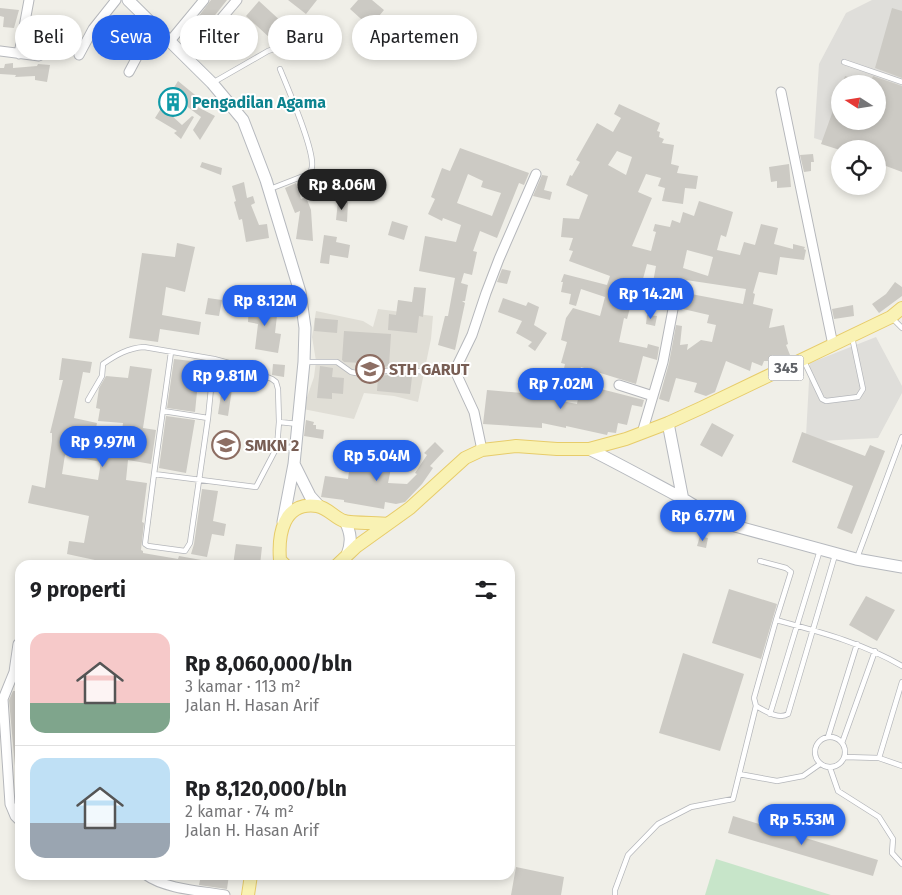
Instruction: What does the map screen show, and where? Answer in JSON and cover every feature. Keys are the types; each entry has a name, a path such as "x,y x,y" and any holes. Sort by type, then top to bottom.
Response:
{"main road":[{"path":"128,0 144,15"},
{"path":"170,41 180,51"},
{"path":"189,60 239,114 248,128 300,292 305,328 304,362 294,464 280,535 282,560"},
{"name":"345","path":"342,560 410,508 465,458 482,450 516,446 589,449 642,433 668,423 804,360 891,317 902,308"},
{"path":"668,423 683,500"},
{"path":"589,449 683,500 704,514 724,523 856,559 902,567"},
{"path":"294,464 310,496 319,506 345,521 387,524"},
{"path":"284,522 300,508 319,506"},
{"path":"345,521 349,528 351,540 348,555"},
{"path":"248,895 250,880"}],"street":[{"path":"26,15 29,0"},
{"path":"82,49 93,29 116,0"},
{"path":"170,41 204,0"},
{"path":"224,15 237,0"},
{"path":"0,51 15,53"},
{"path":"129,72 135,60"},
{"path":"781,92 833,345"},
{"path":"482,450 474,412 456,373 456,366 472,335 499,259 536,174"},
{"path":"642,433 663,362 677,288"},
{"path":"619,385 652,396"},
{"path":"15,677 3,699 10,804 15,816"},
{"path":"162,880 193,890 225,895"}],"lane":[{"path":"212,83 268,51"},
{"path":"844,62 902,82"},
{"path":"268,189 306,175 311,172 312,167 309,144 280,69"},
{"path":"891,317 902,328"},
{"path":"804,360 822,399 826,401 858,397 863,389 852,336"},
{"path":"88,400 102,376 104,364 117,355 134,348 144,347 214,359 240,366 276,382 279,422 277,447 256,487 154,474"},
{"path":"171,352 144,543 148,546 185,551 188,548 208,418 214,359"},
{"path":"304,362 337,362 350,372 361,374 394,370 456,373"},
{"path":"163,411 208,418"},
{"path":"279,422 298,424"},
{"path":"856,559 902,437"},
{"path":"277,447 295,449"},
{"path":"770,714 820,550"},
{"path":"756,706 770,714 783,716 788,714 836,554"},
{"path":"616,895 628,855 658,824 692,807 733,799 756,706 754,698 791,572 786,568 760,560"},
{"path":"776,620 812,629 857,644 902,666"},
{"path":"828,737 857,644"},
{"path":"842,742 875,652"},
{"path":"879,758 902,682"},
{"path":"828,737 836,738 842,742 845,749 845,758 838,766 830,768 820,764 816,758 815,750 820,740 828,737"},
{"path":"845,758 879,758 902,766"},
{"path":"739,774 777,781 804,776 820,764"},
{"path":"830,768 838,791 879,817 893,840 892,853 902,864"}],"shaded area":[{"path":"872,0 902,0 902,166 886,161 886,140 831,140 831,144 814,138 819,64 846,13"},
{"name":"STH GARUT","path":"378,309 433,316 431,339 418,402 394,396 364,393 354,419 303,409 314,377 316,361 312,337 316,311 363,321 373,327"},
{"path":"876,337 902,386 902,393 878,438 819,441 806,436 810,363"}],"green space":[{"path":"716,859 831,895 705,895"}],"building":[{"path":"211,0 227,0 215,15 200,15"},
{"path":"288,0 317,0 306,14"},
{"path":"358,0 372,0 384,10 380,15 357,15 350,9"},
{"path":"259,1 274,15 268,15 268,36 258,27 258,15 247,15"},
{"path":"0,8 19,10 18,15 15,15 14,28 3,27 4,17 0,16"},
{"path":"892,8 902,11 902,78 875,68"},
{"path":"13,63 13,68 37,66 38,64 50,65 47,82 35,80 35,76 15,77 16,75 0,74 0,68 4,68 5,64"},
{"path":"886,80 902,86 902,172 886,166 886,140 831,140 831,147 821,144 831,116 831,130 886,130"},
{"path":"178,81 200,99 196,106 215,116 200,140 193,130 201,117 181,102 171,115 182,125 192,116 194,117 181,139 174,133 177,131 155,118"},
{"path":"619,104 660,123 657,131 660,132 659,137 664,139 662,143 674,145 671,164 679,166 677,173 698,176 696,189 685,188 683,204 662,201 665,188 658,186 661,178 646,174 638,192 652,198 632,246 651,251 656,232 653,231 655,224 670,227 672,220 680,223 683,212 694,216 699,201 733,212 726,237 721,235 717,250 740,255 744,242 755,245 761,224 778,228 774,244 793,249 793,244 805,247 804,260 780,257 777,275 759,272 753,293 755,294 753,304 773,309 769,328 784,325 788,344 786,345 790,355 775,361 764,361 762,366 752,362 750,371 726,361 715,392 706,396 694,392 697,383 676,378 669,402 659,399 669,363 676,325 682,326 680,345 688,344 687,350 701,340 712,342 716,325 707,323 709,315 683,309 686,293 743,304 746,289 686,280 686,283 669,278 667,284 662,283 660,295 651,293 656,266 647,264 640,290 635,289 627,319 624,318 619,342 647,348 648,344 659,347 657,360 643,356 636,384 581,367 579,373 573,372 570,384 561,382 565,364 561,363 567,342 561,340 566,318 573,308 600,316 605,297 581,289 576,306 569,304 571,294 561,292 563,282 561,282 564,274 607,285 610,276 569,261 573,251 569,250 573,238 561,237 563,218 579,219 588,195 566,185 570,175 572,176 580,162 576,160 597,123 613,132 621,118 614,114","holes":["617,151 632,157 626,175 608,165","687,250 713,257 708,276 683,268"]},
{"path":"460,148 529,173 524,185 519,183 497,238 480,231 473,251 477,252 472,275 464,273 461,283 468,285 465,301 462,301 465,303 455,350 438,345 445,316 448,316 455,278 419,271 425,236 456,242 461,225 443,218 442,221 428,214 435,199 431,197 442,168 450,171","holes":["468,174 483,181 481,187 501,193 492,216 457,203"]},
{"path":"813,154 814,162 811,162 811,171 804,172 800,155"},
{"path":"202,162 222,168 221,175 200,167"},
{"path":"789,164 791,187 777,188 777,181 771,182 769,167"},
{"path":"542,175 548,176 544,190 552,192 550,200 533,196"},
{"path":"244,182 247,198 253,196 255,203 251,205 259,225 267,224 269,238 246,242 242,219 239,220 234,202 236,201 232,186"},
{"path":"296,183 301,199 306,197 311,210 313,241 296,239 300,211 295,213 285,188"},
{"path":"338,201 348,202 347,222 336,220"},
{"path":"392,221 408,226 404,240 388,235"},
{"path":"324,235 337,237 336,242 350,245 348,258 330,255 329,264 320,263"},
{"path":"177,243 195,247 185,292 166,287 162,315 201,322 199,335 160,329 158,342 129,338 142,253 175,257"},
{"path":"502,269 511,271 507,284 497,282"},
{"path":"895,282 902,287 902,296 879,313 872,304 886,294"},
{"path":"414,287 426,288 423,317 419,316 417,333 388,330 389,314 396,315 398,300 412,302"},
{"path":"231,291 249,292 248,305 236,304 236,300 230,300"},
{"path":"208,298 222,300 219,316 205,314"},
{"path":"503,298 526,306 528,302 539,307 534,325 547,333 535,351 528,346 532,342 516,333 522,321 498,312"},
{"path":"249,304 278,307 275,333 281,334 278,353 255,349 258,324 248,322"},
{"path":"853,305 854,316 834,319 832,309"},
{"path":"647,315 657,316 655,326 646,324"},
{"path":"315,318 338,320 337,333 314,331"},
{"path":"344,331 391,334 389,366 379,368 379,364 344,362 342,360"},
{"path":"62,358 92,362 90,373 83,372 74,418 97,423 93,443 100,444 98,449 119,452 123,423 98,421 100,409 96,408 99,388 106,376 128,378 130,366 152,369 143,428 156,430 151,464 128,460 126,480 147,483 142,522 144,523 141,550 143,553 178,559 179,556 201,560 95,560 67,554 69,541 84,543 89,516 28,503 32,485 45,488 52,441 52,433 50,433 63,380 59,380","holes":["65,455 101,462 98,480 62,474"]},
{"path":"174,359 200,362 195,412 167,408"},
{"path":"273,364 285,365 284,377 272,375"},
{"path":"320,366 333,368 332,377 344,378 343,394 332,393 332,399 317,398"},
{"path":"378,376 412,377 410,394 377,391"},
{"path":"593,387 644,400 642,407 632,405 627,425 618,423 616,433 608,432 607,435 542,423 542,428 483,424 487,390 546,395 546,398 577,404 580,388 592,391"},
{"path":"222,388 232,389 228,416 218,414"},
{"path":"166,416 195,420 186,473 159,468"},
{"path":"306,420 314,422 313,425 316,425 316,429 324,430 323,439 304,436"},
{"path":"712,423 734,435 722,457 700,445"},
{"path":"802,432 865,456 870,445 885,451 852,534 837,528 853,486 792,462"},
{"path":"435,442 444,451 430,466 433,468 422,484 405,502 396,504 385,502 384,509 321,497 325,476 348,479 351,456 361,455 383,459 383,463 392,463 388,483 407,484 417,474 415,473 427,455 424,453"},
{"path":"202,489 218,491 213,521 226,524 224,536 212,534 207,557 191,554"},
{"path":"700,536 708,538 706,548 697,546"},
{"path":"236,544 262,547 261,560 234,560"},
{"path":"729,589 777,604 761,659 712,643"},
{"path":"866,596 895,610 877,641 849,625"},
{"path":"683,653 744,674 720,751 659,733"},
{"path":"13,691 15,691 15,766 9,700"},
{"path":"733,816 878,860 873,876 728,833"},
{"path":"516,867 564,877 561,895 511,895"},
{"path":"200,880 228,880 227,889 199,885"}],"place":[{"name":"Pengadilan Agama","path":"173,102"},
{"name":"STH GARUT","path":"370,369"},
{"name":"SMKN 2","path":"226,445"}]}
